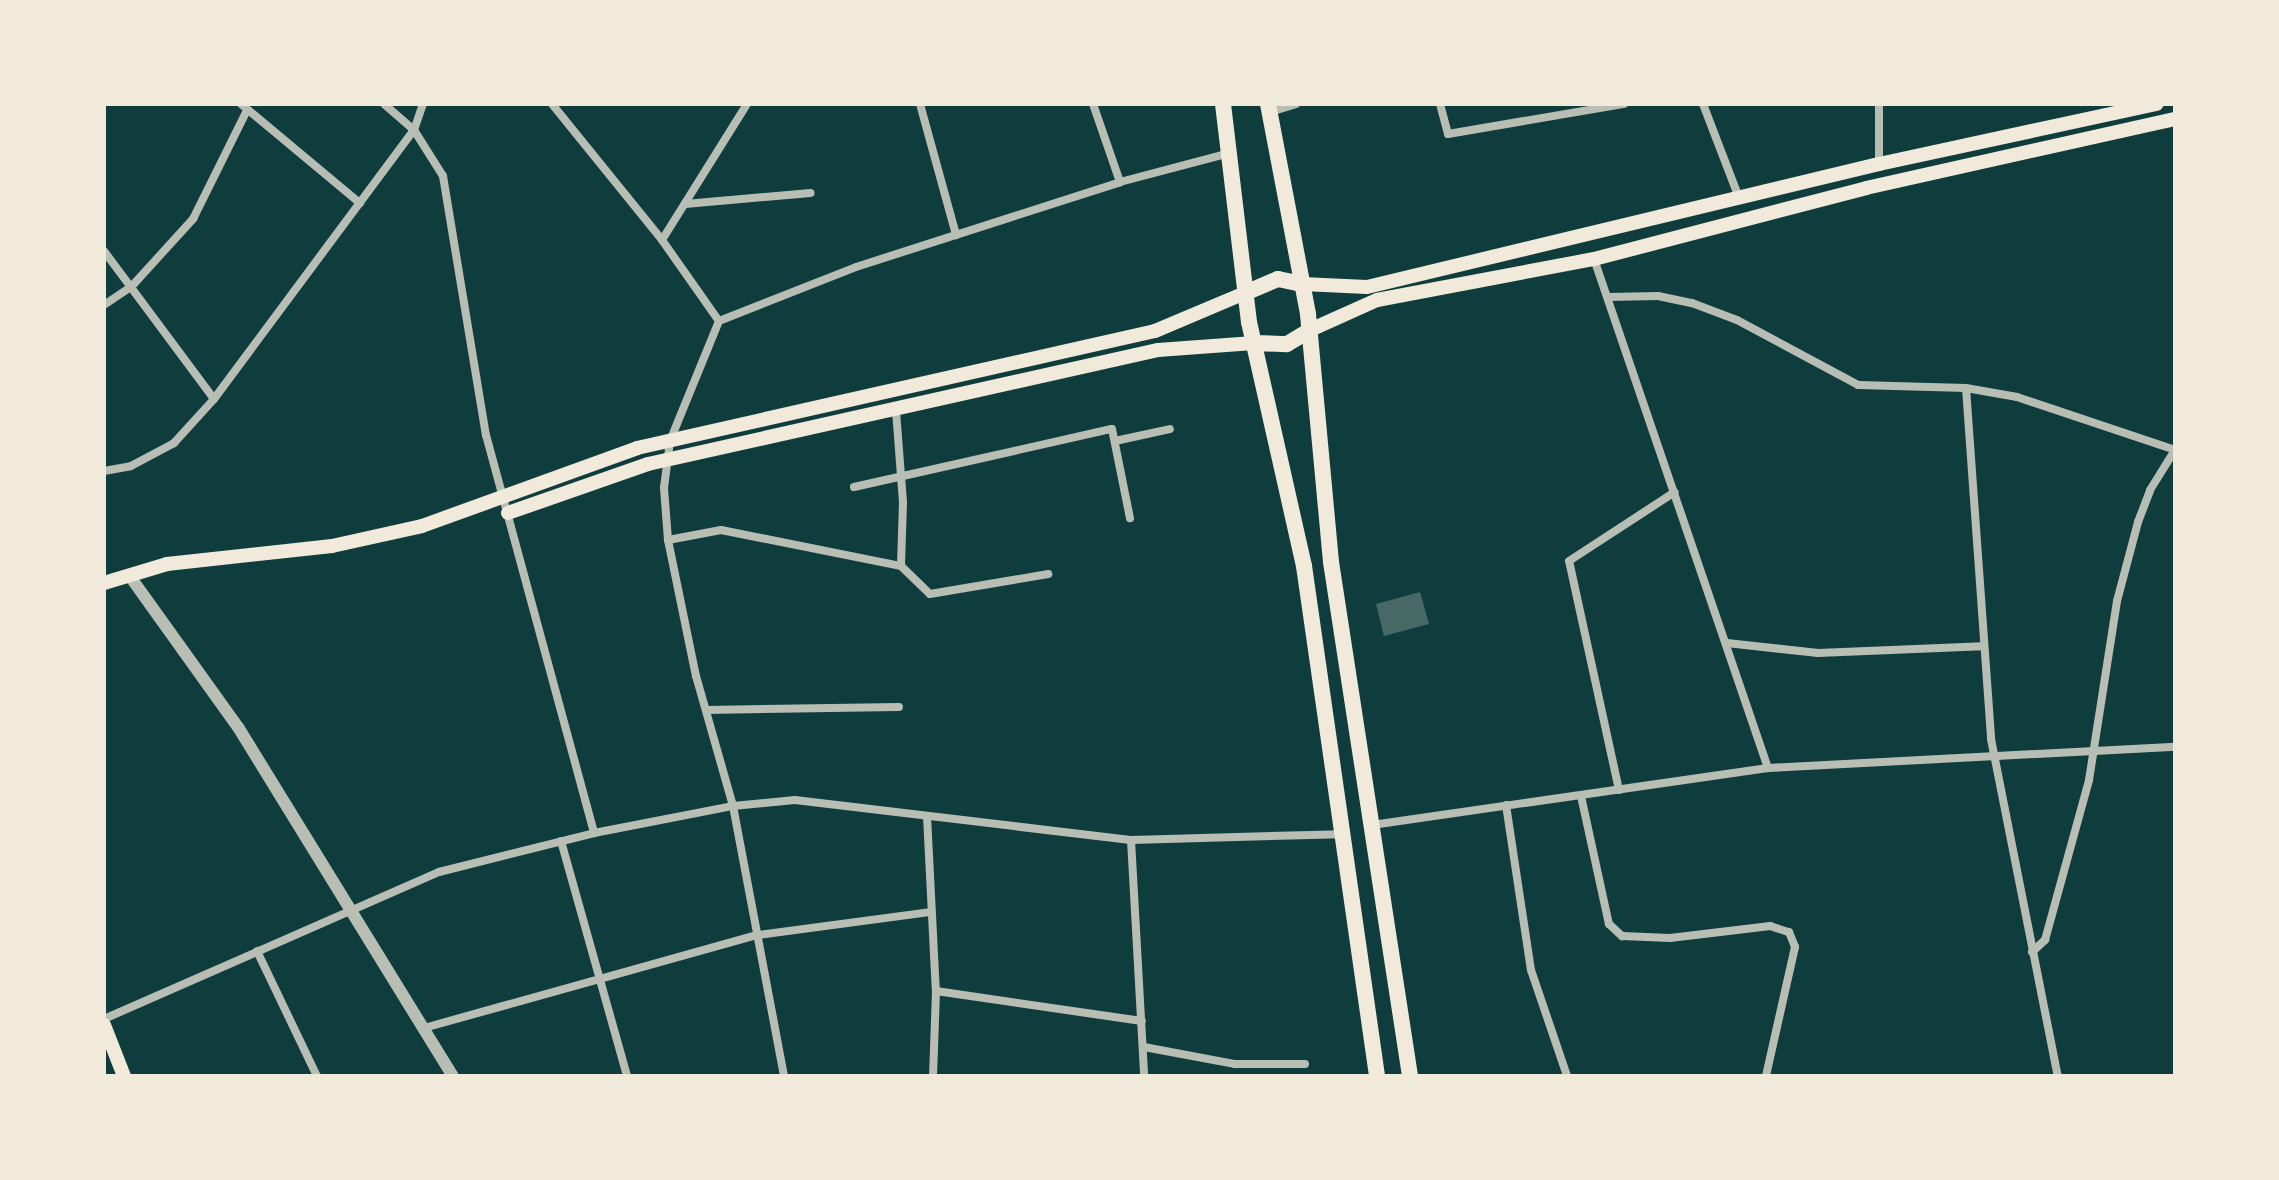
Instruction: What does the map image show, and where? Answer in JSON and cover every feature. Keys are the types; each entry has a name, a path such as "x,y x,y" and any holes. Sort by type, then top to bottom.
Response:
{"highway":[{"path":"1223,104 1245,293 1304,566 1377,1076"},
{"path":"1269,108 1310,330 1331,562 1410,1076"},
{"path":"1245,293 1278,279 1302,284"},
{"path":"1254,343 1287,344 1310,330"}],"main road":[{"path":"1302,284 1367,287 2116,108 2157,104"},
{"path":"1310,330 1377,300 1594,259 1866,188 2175,119"},
{"path":"104,583 167,564 332,546 422,526 670,441 1155,331 1245,293"},
{"path":"508,513 667,460 1158,350 1254,343"},
{"path":"104,1025 124,1076"}],"street":[{"path":"384,104 414,130 443,176 502,499 594,833"},
{"path":"104,471 131,466 174,443 214,399 414,130 423,104"},
{"path":"552,104 662,240 719,321"},
{"path":"662,240 747,104"},
{"path":"920,104 956,235"},
{"path":"1093,104 1120,182"},
{"path":"1269,108 1296,104"},
{"path":"1440,104 1448,134 1624,104"},
{"path":"1703,104 1739,198"},
{"path":"1879,104 1879,164"},
{"path":"104,305 132,286 193,219 244,107 360,203"},
{"path":"784,1076 733,806 706,710 668,540 667,460 670,441 719,321 956,235 1120,182 1230,153"},
{"path":"685,204 811,193"},
{"path":"104,251 214,399"},
{"path":"1594,259 1768,768"},
{"path":"1608,297 1658,296 1692,303 1737,320 1858,385 1966,388 2049,405 2175,450 2150,490 2138,522 2117,601 2092,750 2045,940 2032,952"},
{"path":"1966,388 1982,646 1997,757 2058,1076"},
{"path":"896,411 901,476 901,566"},
{"path":"854,487 1112,429 1130,518"},
{"path":"1115,441 1170,429"},
{"path":"1619,790 1569,561 1675,492"},
{"path":"668,540 721,530 901,566 930,594 1048,574"},
{"path":"129,575 238,727 453,1076"},
{"path":"1727,643 1818,653 1982,646"},
{"path":"706,710 747,706 899,707"},
{"path":"1372,825 1768,768 2175,747"},
{"path":"1581,796 1609,924 1622,936 1670,938 1770,926 1789,932 1795,947 1766,1076"},
{"path":"104,1019 439,872 594,833 733,806 795,800 1131,840 1341,834"},
{"path":"1506,805 1531,970 1567,1076"},
{"path":"927,816 936,991 933,1076"},
{"path":"1131,840 1144,1076"},
{"path":"561,841 627,1076"},
{"path":"424,1028 758,935 931,912"},
{"path":"257,951 317,1076"},
{"path":"936,991 1142,1021"},
{"path":"1144,1047 1235,1064 1305,1064"},
{"path":"1234,1076 1235,1064"}],"building":[{"path":"1420,592 1429,624 1384,636 1376,604"}]}
